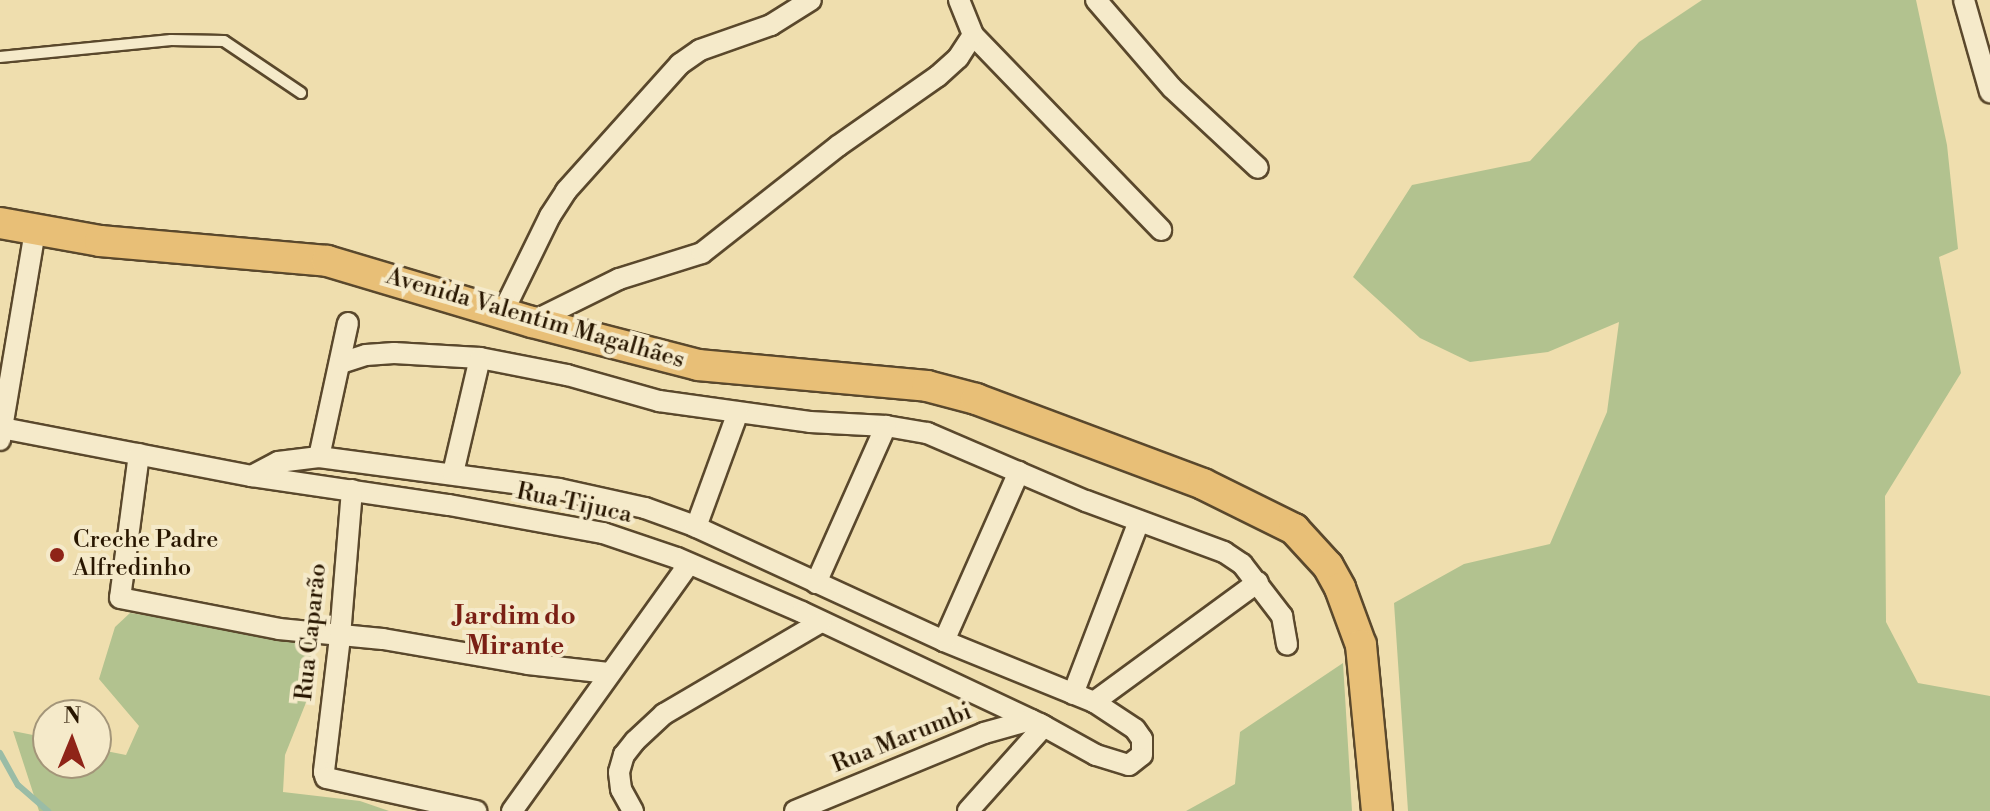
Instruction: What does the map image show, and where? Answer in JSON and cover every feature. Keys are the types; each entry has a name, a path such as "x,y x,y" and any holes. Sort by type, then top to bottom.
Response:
{"main road":[{"name":"Avenida Valentim Magalhães","path":"0,223 100,241 327,261 517,317 698,365 927,386 976,399 1203,484 1277,517 1310,544 1340,588 1361,645 1377,811"}],"street":[{"path":"517,317 550,216 566,191 680,64 700,50 782,20 811,0"},
{"path":"959,0 973,35 1161,230"},
{"path":"1096,0 1172,88 1258,168"},
{"path":"1964,0 1990,92"},
{"path":"517,317 619,279 702,253 838,146 938,76 958,58 973,35"},
{"path":"1,435 35,231"},
{"path":"319,457 348,323"},
{"path":"341,363 366,355 394,353 480,358 567,375 659,401 810,422 886,426 927,433 1139,521 1224,552 1242,564 1282,616 1287,645"},
{"path":"453,473 480,358"},
{"path":"696,527 738,412"},
{"path":"816,583 886,426"},
{"name":"Rua Tijuca","path":"1,435 139,454 252,476 603,533 689,564 821,622 1037,723 1096,755 1129,765 1142,755 1144,746 1135,729 1094,702"},
{"path":"139,454 120,598 340,637 383,639 528,664 608,673"},
{"path":"252,476 278,462 319,457 453,473 598,496 645,508 696,527 944,641 1094,702 1258,582"},
{"path":"944,641 1019,472"},
{"name":"Rua Caparão","path":"352,490 340,637 323,766 326,778 476,811"},
{"path":"1073,694 1139,521"},
{"path":"512,811 689,564"},
{"path":"633,811 621,789 619,772 624,755 635,741 664,714 821,622"},
{"path":"968,811 1037,723"},
{"name":"Rua Marumbi","path":"795,811 984,733 1037,723"}],"lane":[{"path":"0,57 171,40 224,41 301,93"}],"green space":[{"path":"1702,0 1916,0 1947,145 1958,249 1939,257 1961,373 1885,496 1886,622 1918,683 1990,696 1990,811 1408,811 1394,603 1464,564 1550,544 1607,412 1619,322 1548,352 1470,362 1420,338 1353,277 1412,185 1530,161 1639,42"},
{"path":"130,613 313,641 309,695 285,755 283,792 360,801 389,811 39,811 13,731 32,735 32,779 112,779 112,752 126,755 139,726 99,679 115,627"},
{"path":"1343,663 1352,811 1186,811 1235,784 1240,732"}],"waterway":[{"path":"0,753 18,785 48,811"}],"place":[{"name":"Creche Padre Alfredinho","path":"57,555"}],"district":[{"name":"Jardim do Mirante","path":"515,632"}]}
